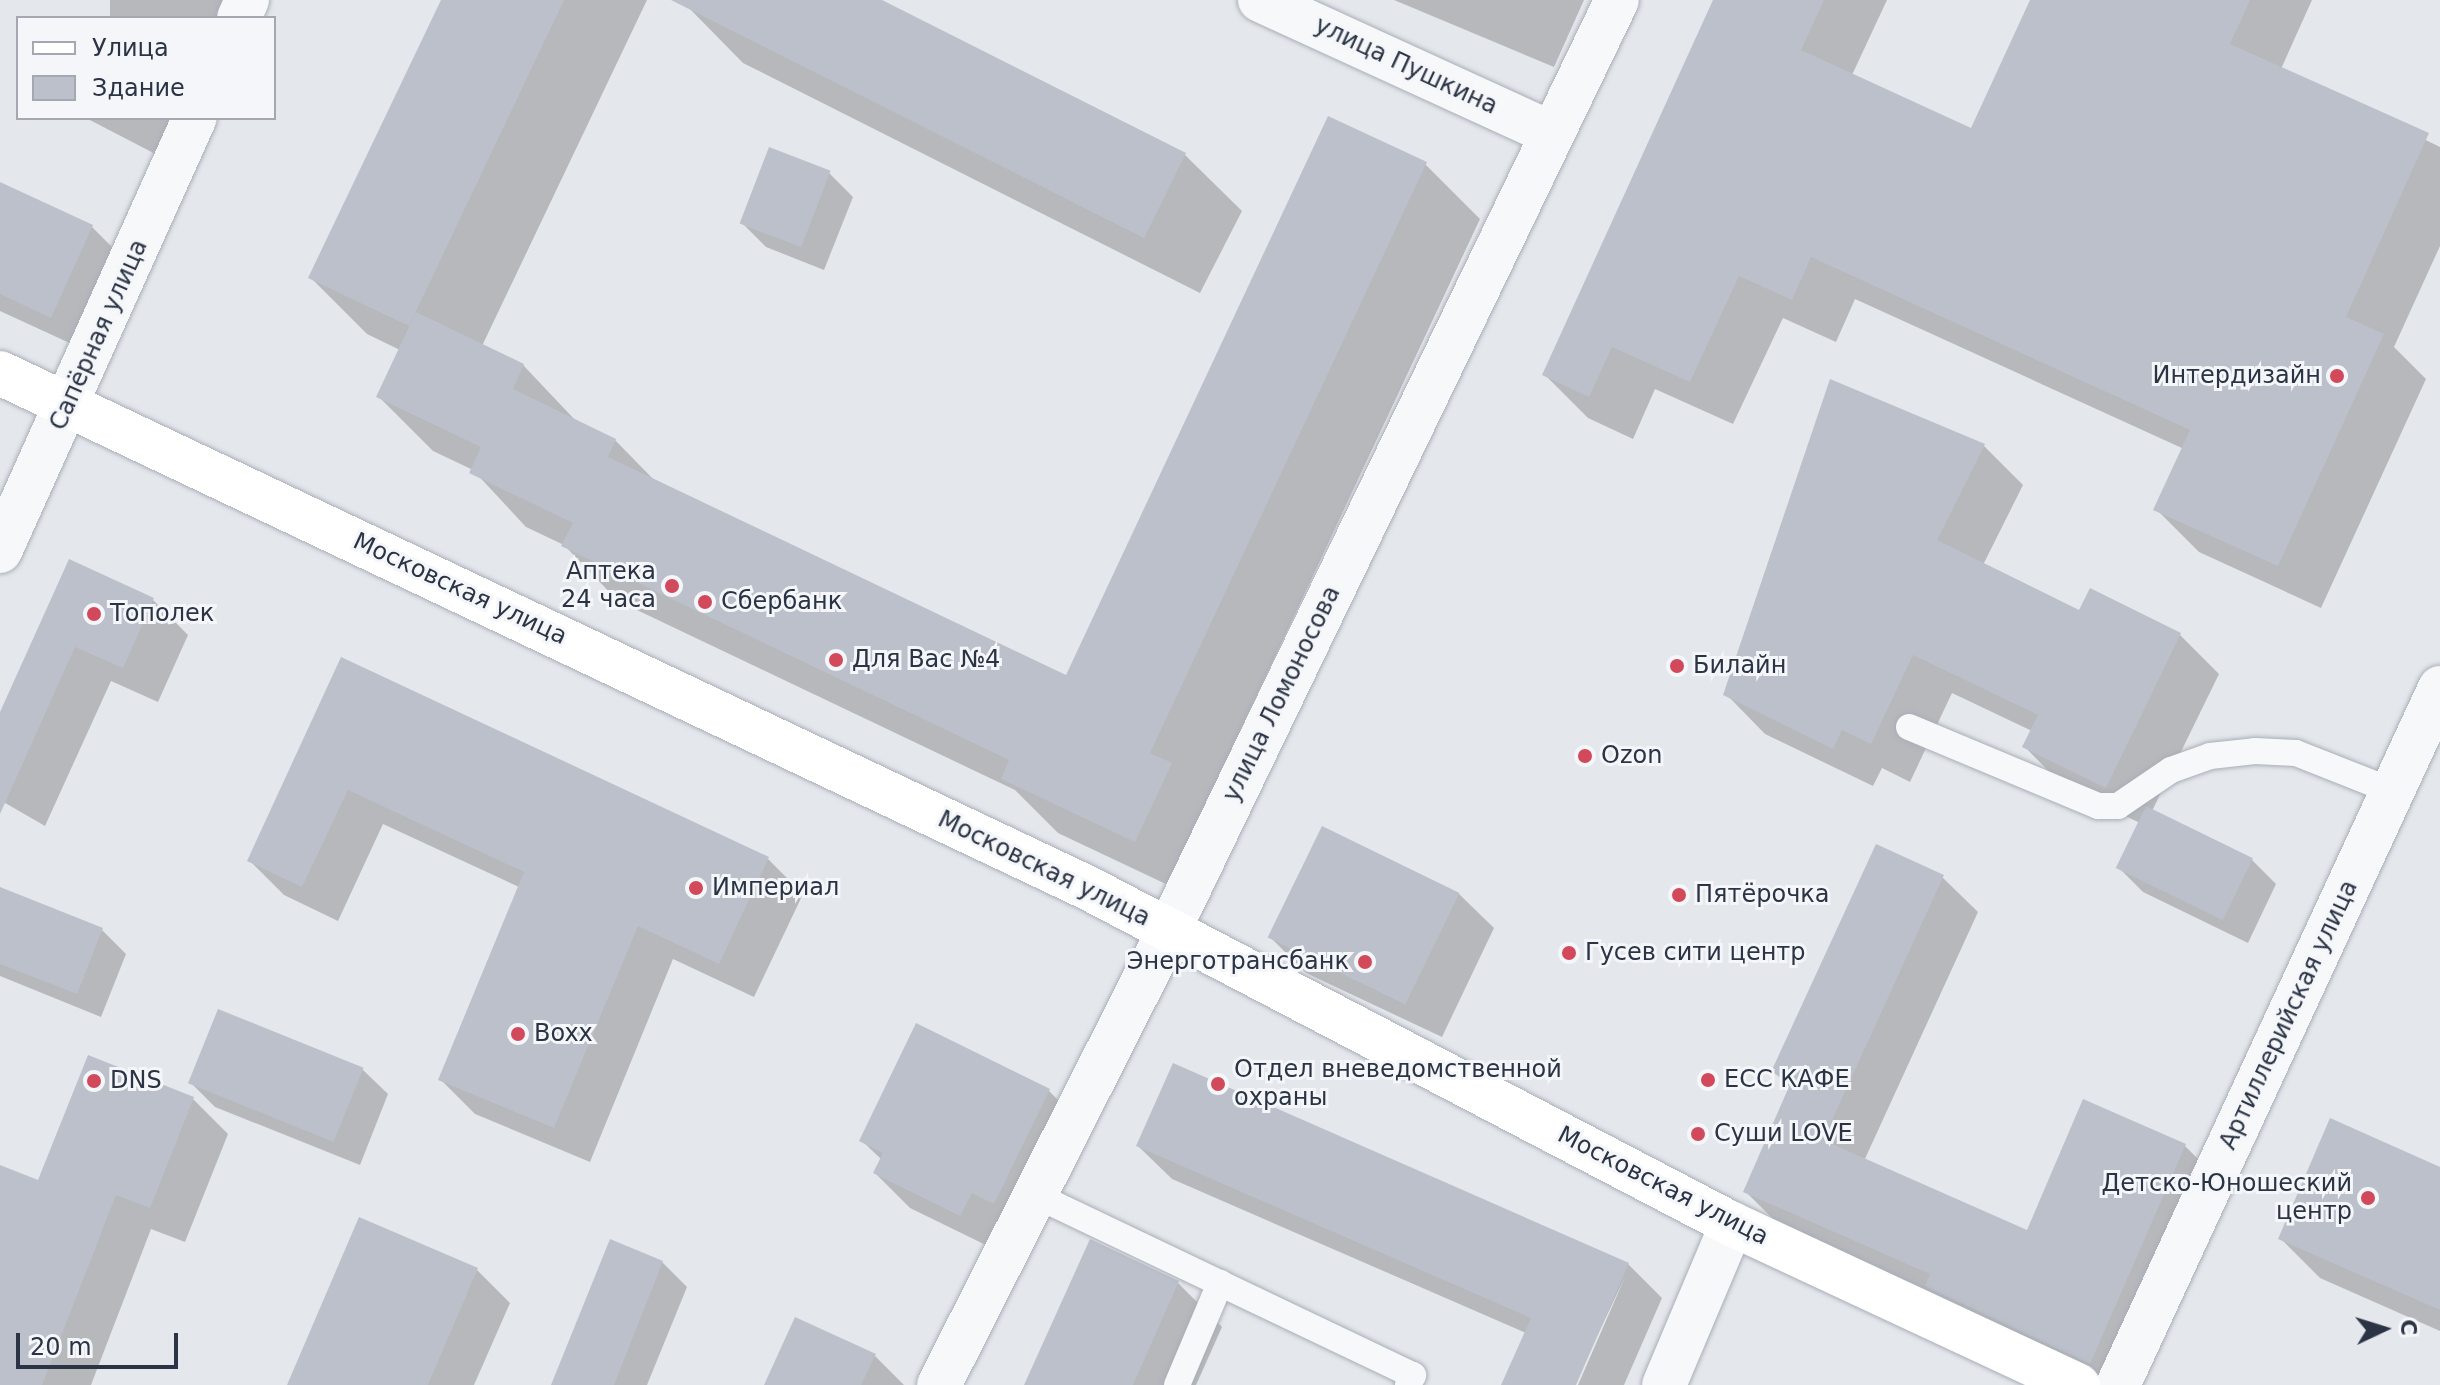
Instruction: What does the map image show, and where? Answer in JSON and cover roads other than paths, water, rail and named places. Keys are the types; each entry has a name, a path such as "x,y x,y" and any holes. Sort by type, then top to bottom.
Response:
{"main road":[{"name":"Московская улица","path":"0,373 69,403 1169,930 1732,1224 2078,1385"}],"street":[{"name":"улица Пушкина","path":"1260,0 1551,133"},
{"name":"улица Ломоносова","path":"939,1385 1169,930 1617,0"},
{"name":"Сапёрная улица","path":"0,551 194,120"},
{"name":"Артиллерийская улица","path":"2118,1385 2440,688"},
{"path":"1664,1385 1732,1224"}],"lane":[{"path":"1909,727 2098,806 2118,806 2171,770 2210,756 2255,751 2296,753 2392,791"},
{"path":"1035,1195 1413,1375 1408,1385"},
{"path":"1177,1385 1220,1283"}],"place":[{"name":"Интердизайн","path":"2337,376"},
{"name":"Аптека 24 часа","path":"672,586"},
{"name":"Сбербанк","path":"705,602"},
{"name":"Тополек","path":"94,614"},
{"name":"Для Вас №4","path":"836,660"},
{"name":"Билайн","path":"1677,666"},
{"name":"Ozon","path":"1585,756"},
{"name":"Империал","path":"696,888"},
{"name":"Пятёрочка","path":"1679,895"},
{"name":"Гусев сити центр","path":"1569,953"},
{"name":"Энерготрансбанк","path":"1365,962"},
{"name":"Boxx","path":"518,1034"},
{"name":"ЕСС КАФЕ","path":"1708,1080"},
{"name":"DNS","path":"94,1081"},
{"name":"Отдел вневедомственной охраны","path":"1218,1084"},
{"name":"Суши LOVE","path":"1698,1134"},
{"name":"Детско-Юношеский центр","path":"2368,1198"}]}
